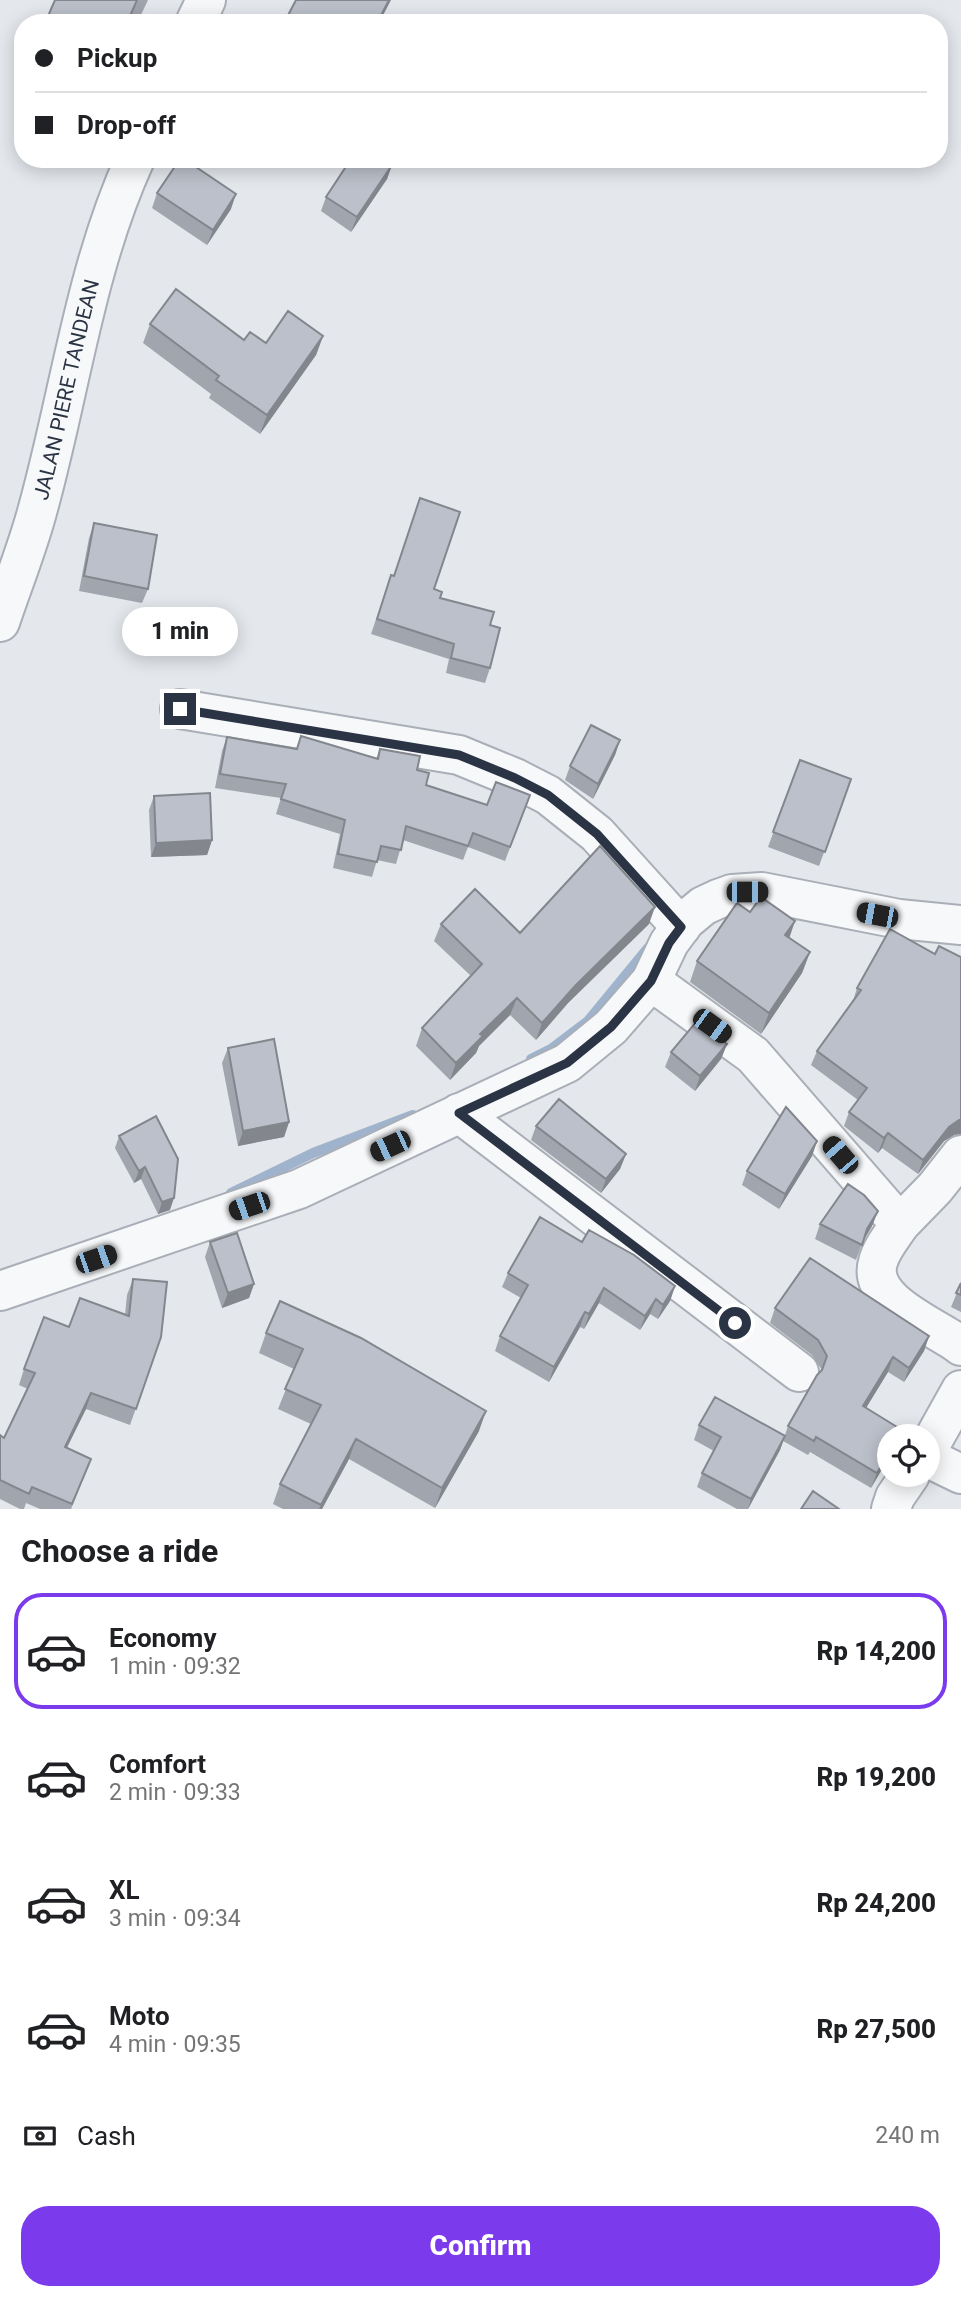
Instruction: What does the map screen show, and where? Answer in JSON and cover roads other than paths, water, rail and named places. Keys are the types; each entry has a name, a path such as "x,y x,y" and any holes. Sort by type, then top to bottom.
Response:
{"street":[{"name":"JALAN PIERE TANDEAN","path":"0,622 37,513 90,286 120,192 131,168"},
{"path":"180,709 459,755 515,778 548,795 597,834 681,927"},
{"path":"0,1291 299,1189 567,1063 611,1027 651,981 669,943 681,927 703,906 732,894 762,892 899,919 961,925"},
{"path":"651,981 752,1055 900,1224"},
{"path":"459,1113 799,1372"},
{"path":"961,1155 935,1188 900,1224 878,1261 876,1272 879,1284 894,1303 961,1346"},
{"path":"940,1428 961,1390"},
{"path":"940,1464 961,1474"},
{"path":"891,1509 902,1487"}],"waterway":[{"path":"531,1059 551,1049 588,1021 648,948"},
{"path":"231,1193 313,1153 413,1115"}]}
